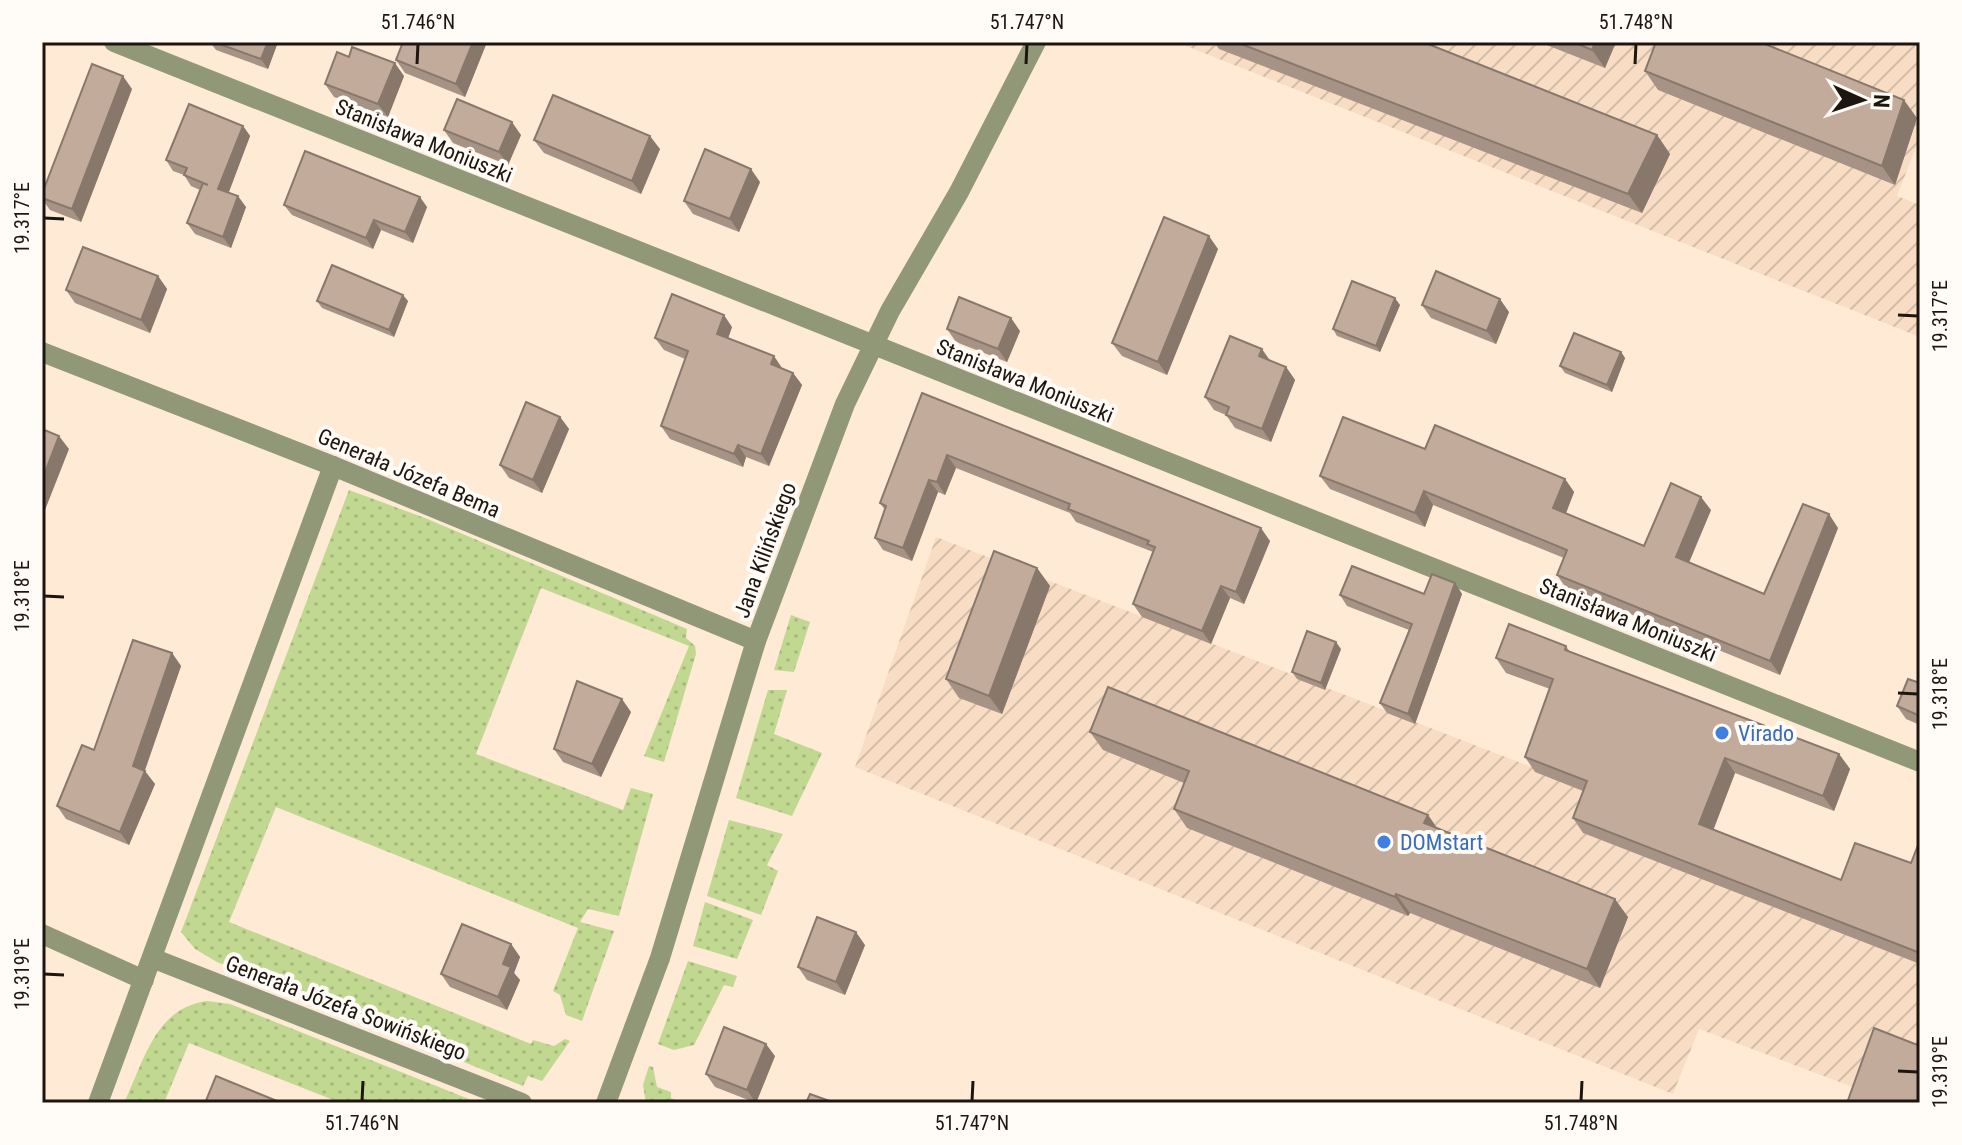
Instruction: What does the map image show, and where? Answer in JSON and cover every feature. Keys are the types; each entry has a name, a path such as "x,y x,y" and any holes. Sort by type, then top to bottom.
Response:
{"street":[{"name":"Stanisława Moniuszki","path":"114,42 1920,762"},
{"name":"Jana Kilińskiego","path":"606,1103 660,958 756,641 845,404 1036,42"},
{"name":"Generała Józefa Bema","path":"42,352 333,466 756,641"},
{"path":"98,1103 333,466"},
{"path":"42,934 144,980"},
{"name":"Generała Józefa Sowińskiego","path":"152,958 522,1103"}],"shaded area":[{"path":"1176,42 1920,42 1920,137 1897,196 1920,205 1920,337"},
{"name":"DOMstart","path":"936,537 1920,917 1920,1103 1895,1103 1699,1029 1673,1094 855,767"}],"green space":[{"path":"349,490 425,518 687,629 686,638 695,646 696,654 664,762 644,756 689,646 541,588 476,754 623,810 631,788 653,794 619,916 588,909 580,922 614,931 582,1021 566,1015 560,995 553,991 578,928 276,807 229,922 531,1044 533,1040 554,1046 565,1039 570,1041 542,1081 528,1076 523,1086 217,962 195,949 181,932"},
{"path":"791,615 810,622 794,672 774,670"},
{"path":"768,690 787,690 774,734 822,753 792,816 736,798"},
{"path":"729,820 783,834 767,865 778,871 761,915 707,896"},
{"path":"705,902 753,920 737,959 693,946"},
{"path":"688,961 737,976 733,987 724,985 694,1045 674,1050 658,1044"},
{"path":"207,1001 230,1004 479,1103 341,1103 189,1043 164,1103 124,1103 145,1054 163,1025 189,1006"},
{"path":"649,1066 653,1067 657,1087 671,1092 671,1098 684,1103 646,1103 643,1085"}],"building":[{"path":"214,42 268,42 261,59"},
{"path":"403,42 473,42 456,84 396,60"},
{"path":"1236,42 1423,42 1657,135 1628,194"},
{"path":"1573,42 1595,42 1592,50"},
{"path":"1656,42 1760,42 1904,100 1882,166 1645,71"},
{"path":"352,47 395,63 378,104 325,84 337,52 349,57"},
{"path":"92,64 123,76 72,209 42,198 42,194"},
{"path":"553,95 650,136 632,181 534,140"},
{"path":"457,99 512,122 499,152 444,130"},
{"path":"189,104 243,126 218,189 238,196 223,237 187,223 203,183 208,185 184,175 187,168 166,160"},
{"path":"705,149 751,169 730,219 684,201"},
{"path":"305,151 420,197 405,232 374,220 366,238 284,205"},
{"path":"1164,217 1209,236 1158,362 1112,343"},
{"path":"83,247 158,276 141,320 66,290"},
{"path":"332,265 403,295 389,330 317,301"},
{"path":"1436,271 1500,299 1487,331 1422,305"},
{"path":"1352,281 1395,298 1376,346 1333,329"},
{"path":"672,294 724,315 717,334 774,356 771,364 793,373 761,454 738,445 734,454 661,426 688,351 655,338"},
{"path":"959,297 1011,318 998,349 947,329"},
{"path":"1574,333 1621,352 1607,385 1560,366"},
{"path":"1230,336 1262,349 1259,356 1286,367 1262,429 1226,415 1229,407 1205,397"},
{"path":"922,393 1261,528 1236,592 1221,586 1202,631 1133,604 1155,547 1147,544 1149,541 1068,509 1070,504 947,455 937,482 929,480 903,548 875,538 886,506 880,503"},
{"path":"526,402 560,417 533,480 500,465"},
{"path":"1343,417 1425,449 1435,425 1565,479 1553,508 1644,546 1671,483 1701,497 1676,557 1764,594 1803,504 1829,514 1770,661 1557,575 1567,550 1424,491 1415,513 1320,476"},
{"path":"42,429 59,436 42,480"},
{"path":"994,551 1037,568 989,696 946,679"},
{"path":"1352,566 1424,594 1432,574 1455,583 1408,714 1380,703 1412,624 1340,595"},
{"path":"1509,624 1566,646 1565,650 1839,754 1823,796 1725,758 1699,824 1841,880 1855,843 1911,863 1920,840 1920,953 1573,818 1587,781 1525,757 1553,679 1496,658"},
{"path":"1307,631 1336,642 1321,683 1292,672"},
{"path":"133,640 172,653 133,766 145,771 120,832 57,806 82,745 94,750"},
{"path":"1908,679 1920,683 1920,716 1897,706"},
{"path":"577,681 622,699 592,764 554,749"},
{"path":"1108,687 1428,815 1424,823 1615,899 1587,969 1174,809 1189,771 1090,732"},
{"path":"817,917 856,932 836,982 798,967"},
{"path":"462,924 511,944 503,964 511,967 498,997 441,974"},
{"path":"724,1027 766,1044 747,1090 706,1074"},
{"path":"1874,1028 1920,1046 1920,1103 1847,1103"},
{"path":"216,1076 282,1103 205,1103"},
{"path":"810,1094 835,1103 806,1103"}],"place":[{"name":"Virado","path":"1722,733"},
{"name":"DOMstart","path":"1384,842"}]}
